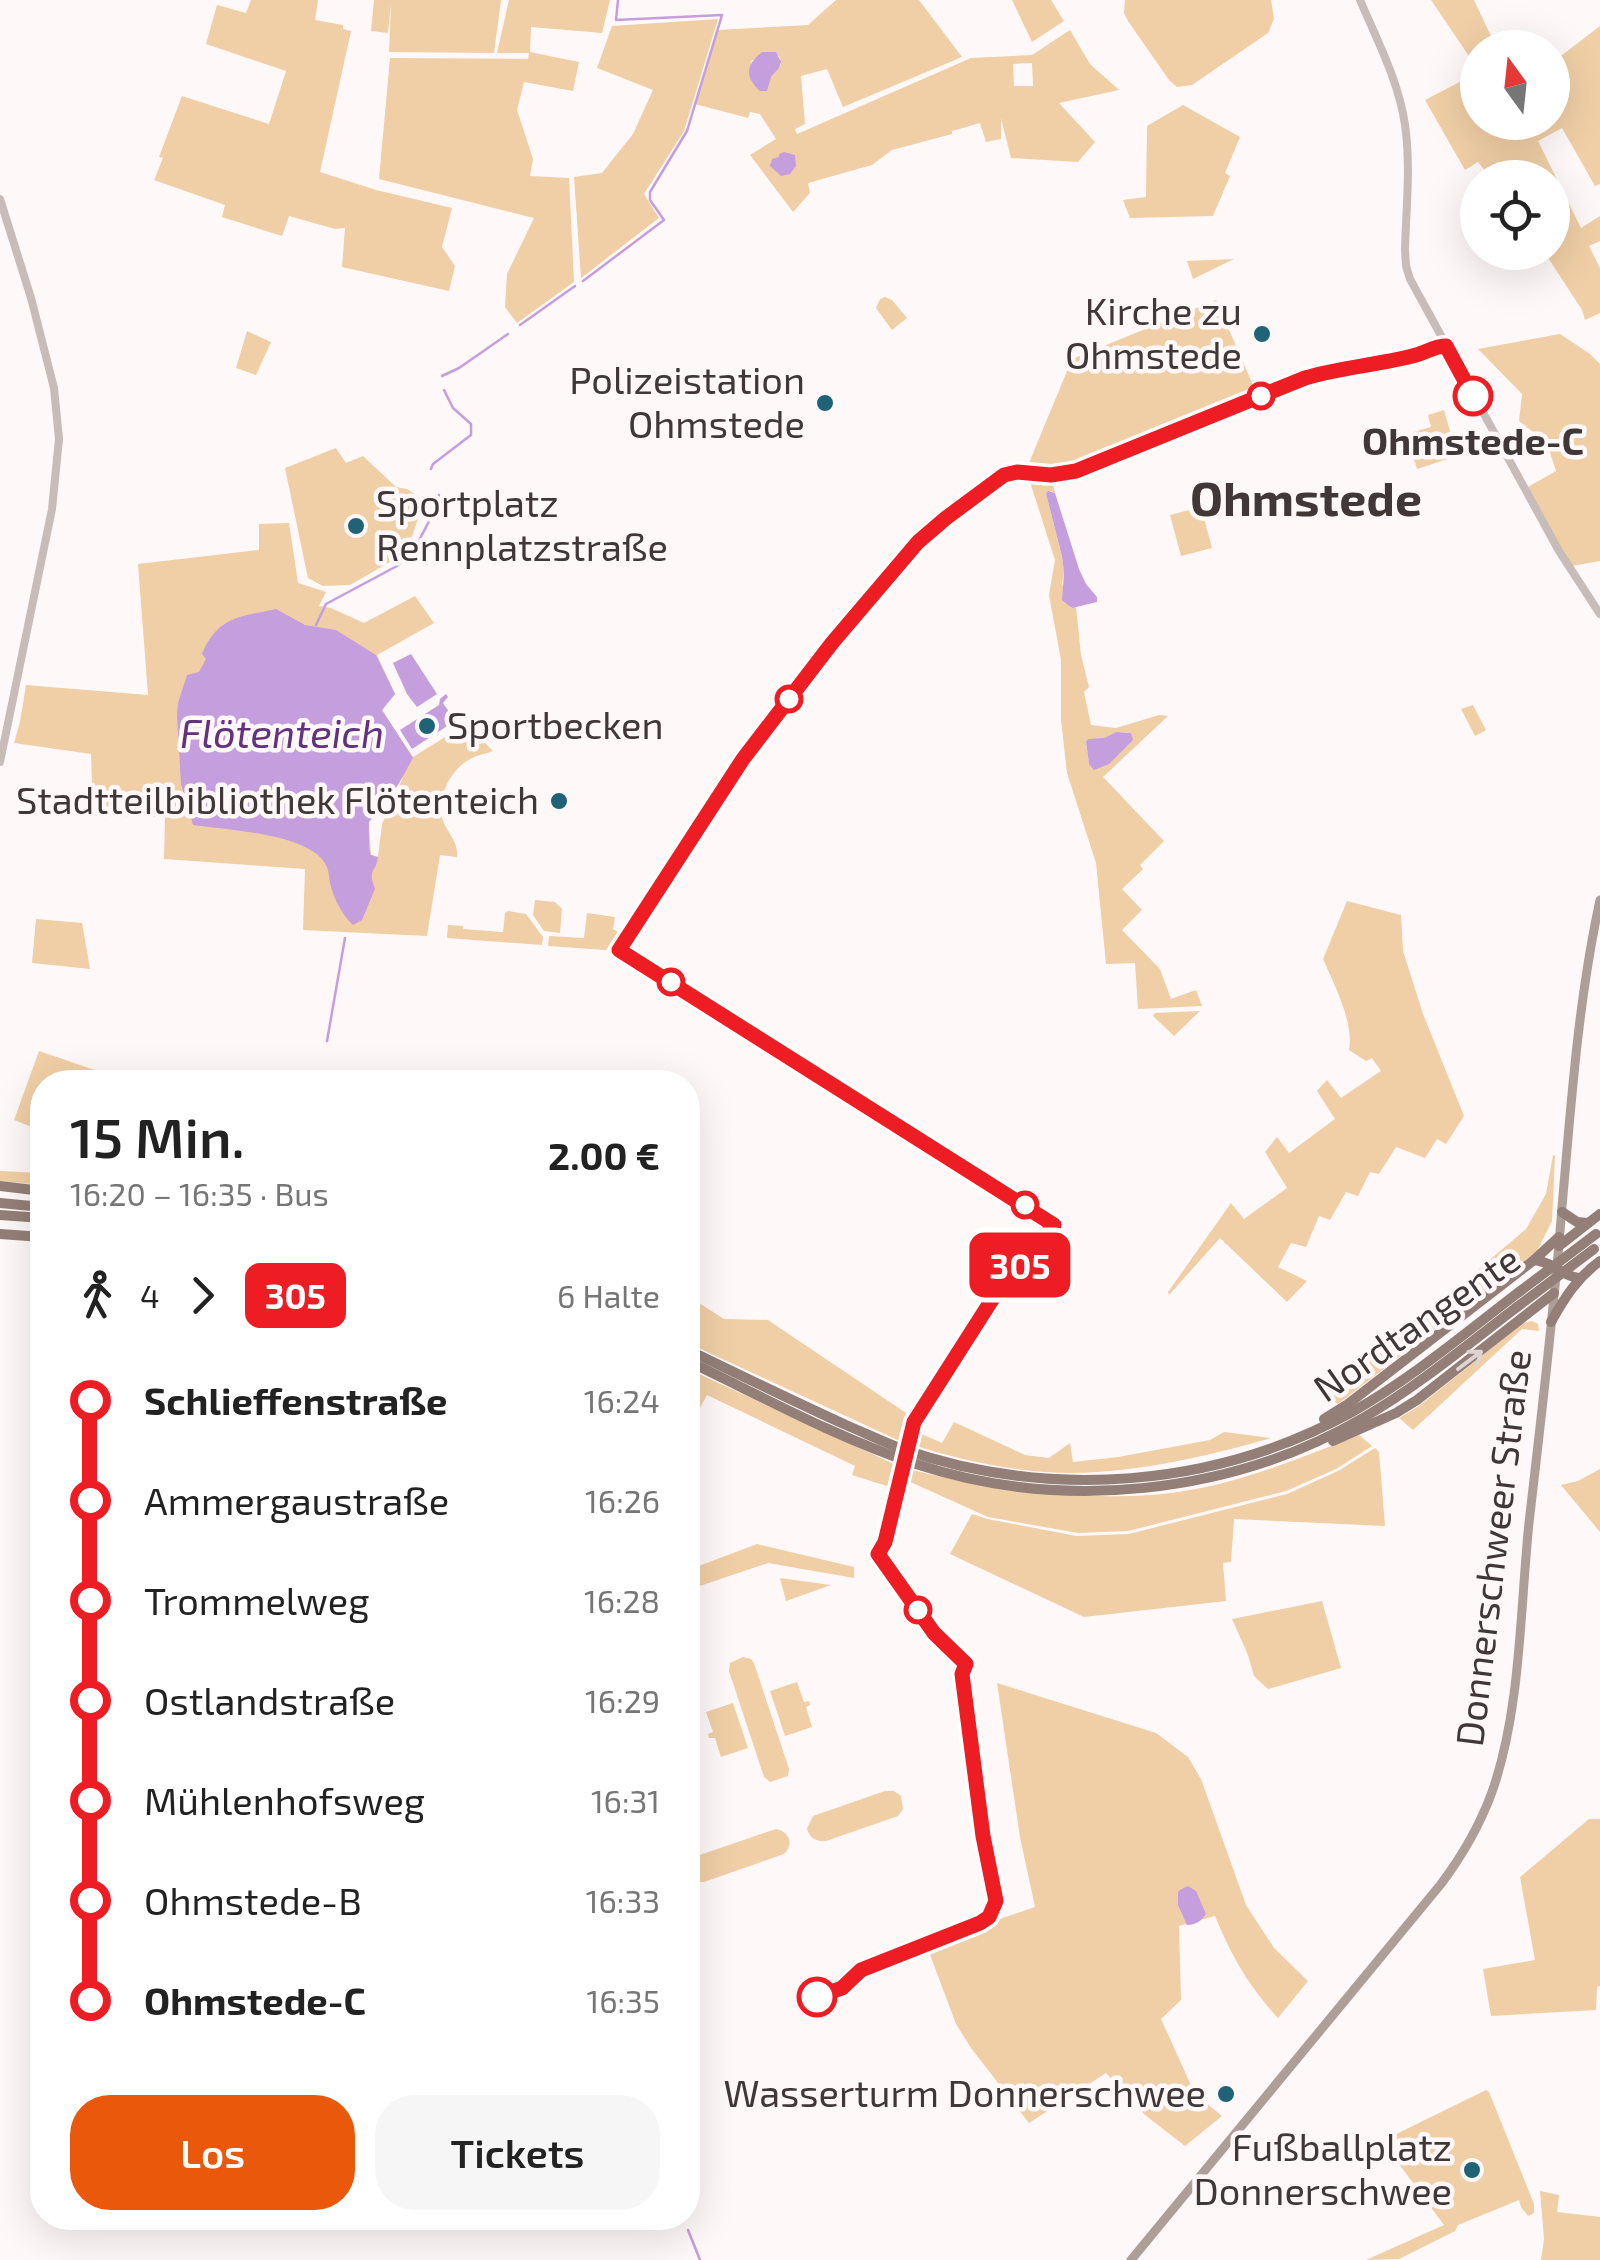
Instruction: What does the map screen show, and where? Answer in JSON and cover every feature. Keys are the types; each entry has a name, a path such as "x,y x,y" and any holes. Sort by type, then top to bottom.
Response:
{"highway":[{"path":"0,1186 30,1190"},
{"path":"0,1204 30,1206"},
{"path":"1562,1212 1578,1222 1589,1223"},
{"path":"1360,1414 1534,1260 1600,1214"},
{"path":"0,1215 30,1217"},
{"path":"0,1234 30,1236"},
{"name":"Nordtangente","path":"1360,1414 1519,1292 1597,1240"},
{"name":"Nordtangente","path":"700,1368 852,1439 917,1459 1026,1478 1114,1480 1202,1468 1297,1444 1394,1400 1517,1307 1597,1240"},
{"path":"1534,1260 1549,1262 1569,1277 1579,1278"},
{"path":"1523,1319 1536,1319 1551,1326 1579,1278 1600,1262"},
{"path":"1297,1444 1318,1448 1337,1426 1360,1414 1416,1400 1554,1294"},
{"name":"Nordtangente","path":"700,1356 895,1452"}],"main road":[{"name":"Donnerschweer Straße","path":"1131,2260 1430,1899 1459,1859 1496,1780 1506,1737 1577,1045 1600,900"}],"street":[{"path":"1360,0 1403,113 1407,152 1405,250 1410,279 1568,566 1600,614"},
{"path":"0,198 54,388 59,439 54,496 0,762"}],"shaded area":[{"path":"251,0 318,0 315,20 343,25 343,29 351,31 320,172 452,208 442,247 455,266 449,291 342,267 345,228 335,229 289,216 282,236 222,217 225,205 154,180 182,96 269,124 286,71 206,44 217,5 246,13"},
{"path":"374,0 501,0 494,53 389,52 391,4 388,33 371,31"},
{"path":"509,0 610,0 602,33 531,27 530,52 579,62 573,91 524,82 517,110 533,159 530,176 569,178 574,282 517,323 505,307 507,274 534,218 379,179 390,58 528,59 529,53 497,53"},
{"path":"836,0 919,0 962,57 843,107 827,69 801,76 805,124 795,129 797,134 971,58 1032,55 1070,30 1090,64 1119,90 1059,103 1095,142 1078,162 1011,158 1001,118 1001,139 986,142 980,123 892,150 872,165 808,183 810,193 793,212 750,155 776,139 760,114 750,112 748,118 695,104 717,30 808,25","holes":["779,56 781,65 771,77 749,73 752,60","1032,63 1033,86 1014,86 1013,64"]},
{"path":"1012,0 1051,0 1064,21 1032,42"},
{"path":"1125,0 1271,0 1274,19 1268,33 1192,85 1177,87 1128,21"},
{"path":"1431,0 1474,0 1488,30 1460,30 1460,43"},
{"path":"718,19 684,131 644,194 659,218 581,278 574,177 602,173 633,134 653,90 597,68 612,26"},
{"path":"1600,26 1600,184 1595,186 1569,140 1570,49"},
{"path":"1460,82 1460,140 1540,140 1547,160 1460,161 1425,100"},
{"path":"1183,105 1240,137 1225,173 1230,176 1213,216 1130,218 1123,200 1146,197 1147,126"},
{"path":"1570,206 1581,228 1600,216 1600,241 1589,246 1600,268 1600,313 1585,320 1556,270 1570,270"},
{"path":"1234,259 1193,279 1187,261"},
{"path":"885,297 907,318 892,330 876,308"},
{"path":"1216,300 1256,392 1082,463 1056,468 1030,466 1072,359"},
{"path":"247,331 271,342 256,375 236,368"},
{"path":"1560,334 1600,364 1600,561 1571,566 1528,487 1556,471 1547,443 1519,421 1522,394 1478,349"},
{"path":"1444,410 1457,456 1417,469 1406,434 1431,427 1428,415"},
{"name":"Sportplatz Rennplatzstraße","path":"336,448 346,463 363,456 396,487 424,500 407,552 350,585 323,586 308,578 285,468"},
{"path":"1030,482 1053,484 1055,493 1046,494 1062,556 1062,583 1071,608 1076,607 1091,725 1116,728 1168,716 1103,777 1164,841 1122,889 1142,910 1122,930 1160,969 1171,999 1196,990 1202,1006 1138,1009 1135,963 1106,964 1096,863 1067,773 1061,720 1061,660 1049,595 1055,560","holes":["1116,732 1131,733 1089,764 1086,743"]},
{"path":"1201,507 1212,548 1181,556 1170,515"},
{"path":"289,523 298,583 326,592 319,606 364,623 415,596 434,623 377,655 395,694 382,710 413,757 471,721 472,730 493,751 464,763 445,790 441,813 456,845 457,857 440,855 427,936 303,930 305,869 164,859 165,817 93,816 91,754 14,743 26,685 148,695 138,564 259,550 259,524","holes":["403,777 382,824 378,857 371,855 369,822"]},
{"path":"1473,705 1486,730 1475,736 1461,709"},
{"path":"535,900 555,902 562,909 560,933 544,931 533,915"},
{"path":"1347,901 1401,915 1403,951 1423,1014 1464,1116 1446,1144 1437,1139 1425,1158 1396,1147 1379,1174 1370,1172 1358,1196 1346,1192 1330,1220 1319,1216 1306,1247 1291,1243 1278,1267 1307,1281 1287,1302 1220,1238 1169,1295 1231,1203 1244,1219 1287,1188 1265,1152 1277,1137 1289,1153 1335,1119 1317,1091 1327,1080 1341,1098 1381,1071 1372,1058 1366,1061 1349,1050 1346,1015 1323,959"},
{"path":"508,911 526,914 543,937 542,945 447,938 448,925 503,932"},
{"path":"587,913 615,917 613,929 618,932 606,950 548,946 549,936 584,938"},
{"path":"36,919 82,923 90,969 32,963"},
{"path":"1200,1011 1174,1036 1153,1016 1155,1013"},
{"path":"39,1051 95,1070 32,1070"},
{"path":"30,1076 30,1126 14,1120"},
{"path":"1553,1155 1552,1221 1537,1251 1338,1404 1327,1398 1526,1229 1546,1194"},
{"path":"0,1171 30,1172 30,1184 0,1181"},
{"path":"700,1304 724,1319 768,1320 912,1417 904,1443 700,1349"},
{"path":"1523,1323 1538,1324 1539,1331 1522,1329 1413,1430 1399,1418"},
{"path":"700,1375 896,1465 890,1487 852,1475 855,1466 707,1395 700,1408"},
{"path":"954,1422 1025,1455 1049,1458 1070,1443 1073,1462 1210,1440 1224,1432 1271,1438 1164,1464 1074,1473 1002,1467 910,1444 912,1434 919,1433 942,1443"},
{"path":"1359,1435 1372,1446 1336,1469 1286,1491 1128,1531 1078,1533 988,1517 906,1480 908,1469 1029,1491 1090,1496 1152,1495 1232,1481"},
{"path":"1375,1448 1379,1452 1385,1526 1234,1519 1231,1562 1223,1563 1226,1601 1084,1617 950,1554 972,1514 1077,1536 1129,1534 1287,1494 1338,1471"},
{"path":"1600,1469 1600,1532 1561,1485"},
{"path":"757,1544 854,1567 854,1578 768,1563 700,1586 700,1565"},
{"path":"780,1578 831,1585 786,1601"},
{"path":"1322,1601 1341,1668 1268,1689 1254,1676 1232,1619"},
{"path":"743,1657 754,1663 789,1769 788,1776 770,1782 764,1777 729,1671 730,1663"},
{"path":"797,1682 804,1702 809,1701 806,1707 812,1727 785,1736 770,1691"},
{"path":"997,1683 1156,1733 1188,1757 1201,1779 1246,1905 1274,1948 1308,1981 1278,2018 1242,1970 1215,1916 1179,1926 1181,2000 1161,2019 1195,2094 1222,2116 1185,2146 1145,2115 1106,2073 1029,2123 956,2024 926,1944 1035,1907 1020,1837"},
{"path":"733,1703 748,1748 721,1757 715,1738 709,1738 708,1734 713,1732 706,1712"},
{"path":"885,1791 901,1796 903,1809 898,1816 826,1841 809,1834 807,1828 813,1816"},
{"path":"1589,1819 1600,1819 1600,1986 1596,2010 1491,2016 1483,1969 1535,1960 1520,1877"},
{"path":"776,1829 789,1839 784,1854 704,1882 700,1882 700,1855"},
{"path":"1486,2090 1534,2204 1534,2213 1528,2216 1519,2200 1458,2225 1455,2231 1399,2259 1366,2260 1444,2225 1382,2141"},
{"path":"1540,2191 1559,2195 1557,2212 1600,2217 1600,2260 1541,2260 1544,2239"}],"water":[{"path":"762,52 776,52 781,62 767,91 760,91 749,75 750,66"},
{"path":"784,152 795,155 796,166 790,174 781,176 770,166 772,159"},
{"path":"1048,491 1055,493 1079,569 1097,602 1072,608 1062,600 1062,556"},
{"name":"Flötenteich","path":"276,609 305,625 336,630 376,655 395,694 382,710 413,758 369,822 370,852 378,857 372,874 375,889 362,920 353,925 338,906 327,867 319,856 305,847 267,835 193,825 181,784 177,715 187,675 199,672 206,659 202,654 208,641 223,625"},
{"path":"411,654 437,694 417,707 393,663"},
{"name":"Sportbecken","path":"446,694 443,703 455,721 412,749 400,730 439,705"},
{"path":"1116,732 1131,733 1133,740 1109,764 1094,770 1089,764 1086,742"},
{"path":"1188,1886 1196,1891 1206,1914 1187,1925 1178,1905 1178,1892"}],"waterway":[{"path":"583,281 664,220 650,200 650,192 687,131 722,15 616,20 618,0"},
{"path":"520,325 575,286"},
{"path":"442,376 508,334"},
{"path":"431,469 471,435 471,424 453,408 444,390"},
{"path":"316,625 326,604 397,566 413,552 439,495"},
{"path":"327,1041 345,938"},
{"path":"688,2230 700,2260"}],"bus line":[{"name":"305","path":"817,1997 842,1988 861,1970 980,1923 994,1909 995,1892 983,1836 962,1674 966,1664 934,1633 878,1554 885,1542 914,1422 995,1295 1054,1225 619,950 725,784 832,643 918,542 1004,475 1076,471 1305,378 1440,346 1446,346 1473,396"}],"place":[{"name":"Kirche zu Ohmstede","path":"1262,334"},
{"name":"Ohmstede-C","path":"1473,396"},
{"name":"Polizeistation Ohmstede","path":"825,403"},
{"name":"Sportplatz Rennplatzstraße","path":"356,526"},
{"name":"Sportbecken","path":"427,726"},
{"name":"Stadtteilbibliothek Flötenteich","path":"559,801"},
{"name":"Wasserturm Donnerschwee","path":"1226,2094"},
{"name":"Fußballplatz Donnerschwee","path":"1472,2170"}],"district":[{"name":"Ohmstede","path":"1306,499"}]}
